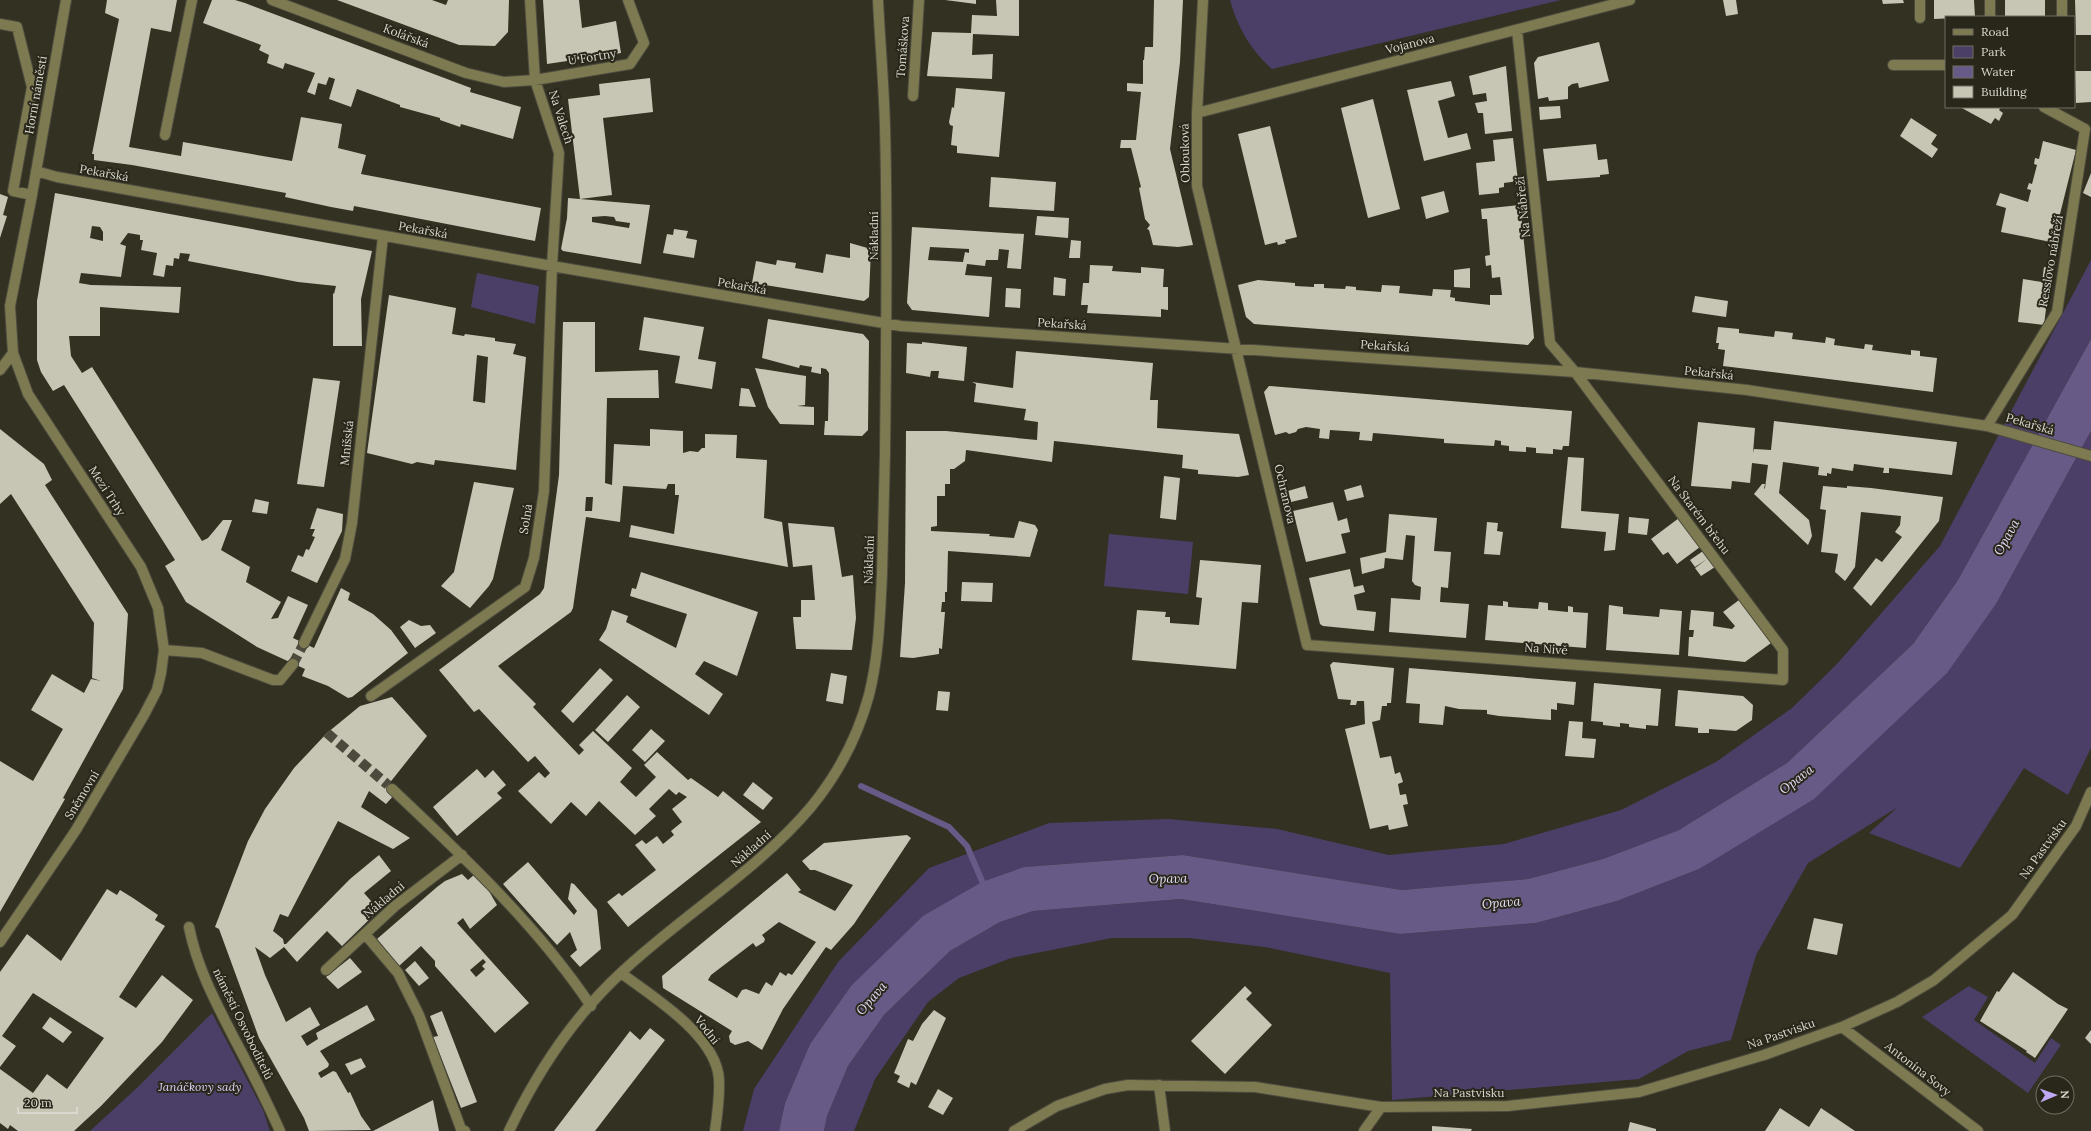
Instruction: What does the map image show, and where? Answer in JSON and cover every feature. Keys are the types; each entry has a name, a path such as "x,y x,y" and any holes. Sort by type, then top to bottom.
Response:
{"street":[{"name":"Horní náměstí","path":"13,353 10,306 32,195 66,0"},
{"path":"165,135 192,0"},
{"name":"Kolářská","path":"272,0 466,73 504,82 535,80"},
{"name":"Na Valech","path":"530,0 535,80 559,153 552,266"},
{"name":"U Fortny","path":"535,80 630,64 644,43 628,0"},
{"name":"Nákladní","path":"509,1131 543,1068 568,1033 591,1006 621,973 745,872 784,837 825,788 843,760 858,728 869,693 877,658 880,631 884,509 886,324 885,123 878,0"},
{"name":"Tomáškova","path":"913,96 919,0"},
{"name":"Oblouková","path":"1203,0 1197,113 1197,186 1238,350"},
{"name":"Vojanova","path":"1197,113 1630,0"},
{"path":"1920,0 1920,18"},
{"path":"1990,0 1990,16"},
{"path":"2062,0 2062,16"},
{"name":"Horní náměstí","path":"0,24 16,27 32,87 13,191 32,195"},
{"name":"Na Nábřeží","path":"1517,30 1550,343 1575,372"},
{"path":"1893,65 1945,65"},
{"name":"Resslovo nábřeží","path":"1987,426 2057,312 2085,130 2046,108"},
{"name":"Pekařská","path":"36,172 382,236 886,324 1238,350 1575,372 1747,390 1987,426 2010,431 2091,456"},
{"name":"Mnišská","path":"304,643 346,559 352,523 382,236"},
{"name":"Solná","path":"371,696 525,587 534,558 544,491 552,266"},
{"name":"Ochranova","path":"1238,350 1307,645"},
{"path":"0,356 13,353"},
{"path":"0,370 13,353"},
{"name":"Mezi Trhy","path":"13,353 28,394 141,567 158,608 164,650"},
{"name":"Na Starém břehu","path":"1575,372 1783,650 1783,680"},
{"name":"Na Nivě","path":"1307,645 1783,680"},
{"path":"164,650 202,653 273,680 280,680 293,664"},
{"name":"Sněmovní","path":"0,942 76,830 144,715 157,690 164,650"},
{"path":"392,789 462,855 541,940 568,972 591,1006"},
{"name":"Na Pastvisku","path":"1014,1131 1057,1106 1105,1089 1128,1085 1255,1087 1381,1107 1508,1106 1639,1092 1764,1055 1842,1027 1897,1002 1934,980 2012,915 2076,826 2091,792"},
{"name":"Nákladní","path":"326,970 394,906 462,855"},
{"name":"náměstí Osvoboditelů","path":"189,927 195,954 213,996 259,1084 280,1131"},
{"path":"365,934 398,973 419,1015 461,1129 465,1131"},
{"name":"Vodní","path":"621,973 690,1026 708,1052 718,1073 715,1131"},
{"name":"Antonína Sovy","path":"1842,1027 1978,1131"},
{"path":"1159,1085 1165,1131"},
{"path":"1364,1131 1381,1107"}],"green space":[{"path":"1230,0 1561,0 1272,69 1257,54 1246,38 1237,20"},
{"path":"2091,260 2091,339 1958,580 1913,644 1787,763 1679,830 1603,859 1528,879 1402,890 1183,855 1024,867 851,986 810,1044 785,1103 779,1131 743,1131 754,1089 838,962 929,868 1049,823 1168,819 1277,829 1389,855 1504,844 1621,810 1716,762 1792,708 1837,664 1940,546"},
{"path":"477,273 539,286 535,324 471,307"},
{"path":"2091,431 2091,748 2068,795 2024,768 1960,868 1869,833 1898,807 1808,863 1756,955 1731,1040 1688,1051 1639,1079 1392,1100 1390,973 1265,947 1189,938 1112,938 1011,958 959,978 928,1002 875,1079 854,1131 824,1131 827,1116 848,1066 884,1015 950,951 1000,922 1033,911 1181,899 1400,934 1536,923 1617,901 1699,869 1946,673 1996,604"},
{"path":"1109,534 1193,542 1188,594 1104,586"},
{"path":"1969,986 1988,997 1974,1020 2035,1063 2051,1038 2061,1045 2040,1075 2035,1075 2035,1083 2028,1093 1922,1017"},
{"name":"Janáčkovy sady","path":"212,1013 263,1110 270,1131 90,1131 139,1086"}],"water":[{"name":"Opava","path":"2091,339 2091,431 1996,604 1947,673 1814,799 1699,869 1617,901 1536,923 1400,934 1181,899 1033,911 1000,922 950,951 884,1015 848,1066 827,1116 824,1131 779,1131 785,1103 810,1044 851,986 923,916 982,882 1024,867 1183,855 1402,890 1528,879 1603,859 1679,830 1787,763 1913,644 1958,580"}],"building":[{"path":"107,0 177,0 171,32 151,28 129,147 181,156 183,142 292,161 301,117 342,124 338,148 366,155 361,174 541,208 535,241 354,206 353,211 331,207 285,197 286,193 132,165 94,160 94,154 92,154 119,19 105,13"},
{"path":"212,0 235,0 245,3 471,88 470,92 521,107 513,139 461,124 460,127 440,120 440,118 400,107 400,105 357,89 351,107 329,99 335,79 329,77 326,85 318,83 315,95 307,92 315,73 285,63 283,69 267,63 269,55 259,50 261,45 203,23"},
{"path":"337,0 432,0 446,5 448,0 509,0 508,32 495,46 459,45"},
{"path":"543,0 579,0 582,28 616,21 621,53 547,64"},
{"path":"945,0 976,0 976,4"},
{"path":"996,0 1019,0 1019,36 973,34 972,55 993,54 992,79 927,76 932,32 971,33 972,15 997,16"},
{"path":"1154,0 1183,0 1180,62 1170,149 1193,245 1178,247 1153,245 1149,230 1147,229 1150,225 1145,219 1139,188 1141,187 1131,148 1120,148 1121,140 1136,140 1141,92 1127,91 1127,83 1143,84 1143,60 1145,47 1153,47"},
{"path":"1723,0 1736,0 1738,14 1726,16"},
{"path":"1882,0 1903,0 1904,3 1883,4"},
{"path":"1934,0 1974,0 1975,16 1945,16 1945,18 1934,19"},
{"path":"2005,0 2045,0 2045,16 2005,16"},
{"path":"2075,0 2091,0 2091,35 2076,35"},
{"path":"1599,42 1609,81 1579,88 1578,83 1572,84 1568,87 1568,99 1549,101 1548,97 1538,99 1534,63 1538,57"},
{"path":"1506,66 1512,131 1485,134 1483,113 1478,113 1475,103 1487,101 1486,93 1473,95 1469,76"},
{"path":"2075,71 2091,71 2091,102 2076,103"},
{"path":"650,78 653,112 603,118 612,195 580,199 568,99 600,95 599,84"},
{"path":"1451,81 1455,96 1438,101 1448,138 1467,133 1471,149 1424,161 1407,90"},
{"path":"956,88 1005,92 999,157 957,153 957,146 951,145 953,126 950,125 949,122 952,107 954,108"},
{"path":"1373,99 1400,209 1368,218 1341,108"},
{"path":"1560,106 1561,118 1540,120 1539,107"},
{"path":"1962,108 2000,108 1999,110 2003,113 1999,121 1995,118 1991,124"},
{"path":"1911,118 1937,135 1931,144 1938,149 1932,158 1900,136"},
{"path":"1270,126 1297,237 1285,240 1286,243 1278,245 1277,242 1265,245 1238,134"},
{"path":"1513,138 1518,181 1504,183 1504,187 1499,188 1499,193 1479,195 1476,163 1495,161 1493,140"},
{"path":"2043,141 2076,150 2060,214 2051,242 2001,232 2006,208 1996,205 2000,193 2028,202 2031,190 2027,189 2029,183 2032,184 2037,165 2034,164 2035,158 2039,159"},
{"path":"1596,144 1598,160 1607,159 1609,174 1600,175 1600,177 1547,181 1543,149"},
{"path":"2091,173 2091,197 2083,193"},
{"path":"991,177 1056,182 1054,211 989,207"},
{"path":"1444,191 1449,212 1426,219 1421,197"},
{"path":"55,193 372,251 361,299 362,346 333,346 333,293 334,294 336,286 298,282 188,261 190,254 180,253 179,259 174,258 173,266 166,265 164,277 153,275 157,253 141,250 143,240 140,240 140,235 128,233 120,244 126,246 121,277 81,273 79,283 91,285 181,287 179,313 100,307 100,336 69,336 71,356 82,373 92,367 202,541 208,538 223,520 232,520 221,550 250,567 246,582 281,602 271,619 278,618 288,596 308,605 293,638 314,648 341,588 350,593 348,600 373,614 391,630 408,653 352,697 348,698 328,686 302,676 305,669 257,647 186,602 165,566 175,560 170,552 64,385 53,391 41,372 37,360 37,301","holes":["92,226 100,227 103,232 103,241 90,238"]},
{"path":"0,194 8,197 3,215 7,216 0,238"},
{"path":"568,198 650,205 641,264 563,251 561,249 567,218","holes":["592,217 614,217 616,221 630,223 629,228 592,222"]},
{"path":"1520,205 1534,338 1528,345 1254,324 1246,317 1238,285 1258,280 1295,283 1295,286 1314,287 1314,284 1324,284 1324,288 1345,289 1346,286 1356,287 1356,290 1381,292 1382,285 1400,286 1399,293 1432,296 1433,289 1451,290 1450,297 1455,298 1455,301 1490,305 1490,295 1502,295 1500,277 1492,278 1491,265 1486,266 1485,256 1490,255 1487,219 1482,219 1481,209"},
{"path":"1037,216 1069,218 1068,238 1035,235"},
{"path":"912,227 1024,234 1021,269 1007,268 1009,250 999,249 998,260 986,260 985,266 967,264 965,275 992,277 989,317 912,310 907,303","holes":["930,247 969,249 969,253 965,252 963,262 928,260"]},
{"path":"674,229 688,231 686,238 697,240 694,258 663,253 667,234 673,235"},
{"path":"1071,240 1081,241 1080,258 1069,258"},
{"path":"850,243 871,249 869,297 864,301 752,283 756,261 776,265 777,260 796,263 795,268 823,273 826,254 850,258"},
{"path":"1090,265 1113,266 1112,271 1141,273 1141,267 1164,269 1163,287 1168,287 1168,310 1161,309 1161,317 1087,313 1088,305 1081,305 1083,283 1089,283"},
{"path":"2044,267 2051,268 2044,325 2018,322 2023,279 2042,282"},
{"path":"1470,268 1470,288 1454,287 1454,270"},
{"path":"1054,277 1066,279 1065,296 1053,295"},
{"path":"1006,288 1021,289 1020,308 1005,307"},
{"path":"389,295 456,308 452,334 464,336 465,334 495,338 495,341 516,344 513,354 526,357 516,470 435,460 434,465 417,462 412,464 367,453","holes":["477,355 488,357 485,403 473,401"]},
{"path":"1695,296 1728,301 1726,317 1692,312"},
{"path":"644,317 704,327 698,359 716,362 712,389 675,383 680,356 639,350"},
{"path":"768,319 863,334 869,341 868,430 862,436 824,435 825,421 828,421 829,373 826,369 821,368 821,374 811,372 812,367 800,365 799,368 762,358"},
{"path":"563,322 595,322 595,372 658,370 659,398 607,398 605,483 612,485 614,444 650,446 650,429 683,431 683,453 690,451 698,452 702,448 705,448 705,434 737,435 736,458 767,460 764,518 782,522 788,567 629,537 631,525 674,534 679,495 675,495 675,484 668,484 666,489 623,486 620,522 586,517 573,608 571,612 498,666 536,704 533,707 579,755 584,750 579,745 593,731 632,768 620,782 636,797 656,777 644,765 657,752 688,780 691,778 718,797 723,791 761,822 628,927 607,902 619,893 622,896 656,870 635,845 642,840 646,844 657,836 663,844 674,835 671,831 682,822 672,809 687,797 679,792 676,795 669,789 649,809 656,816 635,835 599,801 586,816 571,802 551,824 518,791 539,772 545,778 550,773 535,756 528,762 479,709 474,712 439,670 540,594 544,588 559,475","holes":["586,497 593,497 592,511 585,511"]},
{"path":"1718,327 1739,329 1739,333 1774,337 1775,331 1793,333 1792,339 1825,343 1826,337 1835,339 1834,345 1864,349 1865,344 1873,345 1872,350 1911,355 1911,350 1920,351 1920,356 1937,358 1933,392 1723,366 1725,350 1718,349 1719,343 1716,343"},
{"path":"922,342 967,347 964,381 938,378 939,371 931,371 930,377 906,373 907,343 922,344"},
{"path":"1016,351 1153,363 1150,400 1158,400 1157,428 1239,434 1249,475 1238,477 1198,474 1198,470 1182,468 1183,455 1054,441 1052,462 966,450 965,461 954,469 950,469 950,484 945,484 945,496 937,496 937,526 931,527 931,531 990,534 989,536 1014,538 1019,521 1035,525 1038,530 1030,557 948,551 947,592 945,592 945,602 942,602 941,612 945,612 942,649 939,648 939,654 913,658 900,657 905,583 906,431 946,431 1037,440 1038,422 1024,420 1026,409 974,402 976,384 972,382 1013,388"},
{"path":"755,368 806,376 805,405 797,406 814,407 814,425 780,424 768,407"},
{"path":"313,378 340,381 324,487 297,484"},
{"path":"1269,386 1572,411 1569,446 1563,446 1562,450 1553,449 1553,454 1536,453 1536,448 1526,447 1526,452 1509,451 1509,446 1501,445 1501,441 1495,440 1494,446 1444,443 1444,439 1373,433 1372,441 1359,440 1360,432 1330,430 1329,439 1319,438 1320,429 1306,427 1289,434 1286,432 1275,435 1264,392"},
{"path":"741,388 749,389 756,407 739,406"},
{"path":"1774,421 1957,442 1952,475 1889,468 1889,473 1883,473 1884,468 1854,464 1853,471 1832,468 1831,474 1827,473 1827,476 1818,475 1819,467 1783,462 1779,493 1809,520 1812,536 1808,545 1754,494 1762,484 1765,484 1764,489 1765,488 1768,465 1752,463 1750,483 1732,481 1731,489 1691,486 1698,422 1755,428 1753,453 1754,449 1771,450"},
{"path":"0,429 44,464 52,480 45,485 128,614 123,689 63,798 65,799 0,912 0,761 33,781 63,729 31,710 52,674 84,693 91,679 101,681 92,678 94,623 11,494 0,504"},
{"path":"1568,457 1584,458 1581,511 1619,514 1615,550 1604,551 1606,532 1561,528"},
{"path":"1164,476 1180,478 1176,520 1160,518"},
{"path":"474,482 514,488 493,579 489,586 470,608 441,586 454,572"},
{"path":"1361,485 1364,497 1347,501 1344,490"},
{"path":"1305,486 1308,498 1291,502 1288,491"},
{"path":"1823,486 1871,488 1943,497 1939,521 1871,606 1853,588 1876,558 1882,562 1902,537 1895,532 1900,525 1901,516 1861,512 1855,567 1845,581 1835,572 1838,554 1821,552 1826,510 1820,509"},
{"path":"255,499 269,502 267,514 252,512"},
{"path":"1333,502 1338,521 1347,518 1350,532 1341,534 1346,553 1306,562 1293,511"},
{"path":"317,508 343,514 342,531 317,583 291,571 298,555 303,557 306,549 309,550 315,537 312,536 315,529 310,529"},
{"path":"1389,514 1437,518 1434,551 1451,552 1448,588 1441,587 1440,602 1469,604 1466,638 1389,632 1391,598 1420,600 1421,587 1415,585 1412,581 1415,536 1406,535 1403,560 1385,558 1384,568 1362,574 1360,558 1386,552"},
{"path":"1629,517 1649,519 1647,535 1628,533"},
{"path":"1679,518 1700,547 1677,564 1668,552 1663,555 1651,539"},
{"path":"1487,522 1498,523 1497,531 1503,532 1500,555 1484,554"},
{"path":"788,523 834,527 842,577 853,575 856,618 852,650 796,649 793,617 801,617 801,600 815,600 812,565 793,567"},
{"path":"1703,551 1715,567 1701,576 1695,568 1707,559 1695,567 1690,560"},
{"path":"1200,560 1261,565 1258,603 1242,602 1236,669 1132,660 1137,610 1166,612 1165,617 1170,617 1170,623 1199,625 1202,598 1196,597"},
{"path":"1350,569 1354,587 1363,585 1365,592 1354,595 1357,610 1376,612 1374,631 1323,626 1320,624 1309,578"},
{"path":"641,572 758,612 737,676 704,661 695,674 723,694 709,715 599,640 606,629 612,610 628,616 626,622 676,648 687,614 630,596 632,588 636,589"},
{"path":"962,582 993,583 992,602 961,601"},
{"path":"1739,600 1771,643 1745,662 1688,656 1689,637 1693,637 1694,630 1689,630 1691,610 1714,612 1713,626 1732,629 1735,626 1723,612"},
{"path":"1503,601 1508,602 1508,607 1538,609 1539,602 1548,603 1548,610 1568,612 1568,606 1573,607 1573,612 1588,613 1586,648 1485,640 1488,605 1503,606"},
{"path":"1609,605 1623,607 1623,614 1659,617 1660,609 1682,611 1679,655 1606,650"},
{"path":"409,620 421,626 430,625 436,633 415,648 400,627"},
{"path":"1333,662 1394,668 1391,703 1387,703 1387,706 1382,706 1380,720 1372,722 1380,758 1391,756 1395,774 1400,772 1403,782 1398,784 1400,795 1406,794 1408,804 1403,805 1408,826 1389,830 1388,825 1370,829 1345,729 1365,724 1364,701 1357,701 1356,705 1350,705 1351,700 1338,699 1330,665"},
{"path":"600,668 613,680 573,723 561,711"},
{"path":"1409,668 1576,682 1574,705 1557,703 1557,710 1551,709 1551,720 1499,716 1487,714 1487,710 1459,709 1445,706 1443,725 1419,723 1420,704 1406,703"},
{"path":"831,673 847,676 843,704 826,701"},
{"path":"1594,683 1661,689 1658,726 1646,725 1646,729 1629,727 1629,724 1620,723 1620,727 1603,725 1603,722 1591,721"},
{"path":"1678,690 1743,696 1753,705 1752,720 1736,731 1709,729 1709,733 1698,733 1698,728 1675,726"},
{"path":"938,691 950,692 948,711 936,710"},
{"path":"627,695 640,707 608,742 595,730"},
{"path":"392,697 427,736 388,785 387,787 395,794 386,804 369,791 361,807 410,838 393,849 338,821 288,917 280,914 273,931 283,939 284,944 286,944 350,879 379,855 391,871 364,893 379,910 342,946 327,931 297,962 284,947 270,958 255,947 265,975 286,1022 310,1007 320,1025 301,1036 307,1046 318,1039 316,1033 367,1005 375,1020 320,1051 329,1064 328,1067 318,1073 321,1078 333,1071 336,1072 348,1093 350,1092 361,1116 371,1130 309,1131 304,1118 259,1038 219,929 215,927 248,841 265,809 294,768 327,733 360,706"},
{"path":"1569,721 1583,722 1582,738 1596,739 1594,758 1565,756"},
{"path":"651,729 665,741 645,762 632,750"},
{"path":"477,769 485,778 493,770 506,785 497,793 502,798 457,836 433,807"},
{"path":"753,782 773,798 763,810 743,795"},
{"path":"907,835 911,838 854,924 831,950 826,947 783,1009 762,1050 748,1041 735,1045 730,1042 729,1036 732,1031 663,988 662,976 787,873 801,890 798,892 835,911 853,885 815,870 810,870 802,861 824,843","holes":["779,922 816,942 792,975 788,973 786,976 780,972 772,986 766,982 759,994 746,989 742,990 737,998 708,980 711,975 753,943 756,947 764,942 765,939 762,935"]},
{"path":"528,862 574,915 577,911 568,899 571,883 574,884 597,910 601,949 580,967 570,956 577,950 570,932 557,945 503,884"},
{"path":"462,874 468,880 474,875 486,888 486,886 497,905 470,929 463,918 457,923 529,1003 495,1033 435,966 435,961 421,946 399,966 377,939 445,881","holes":["483,959 486,962 482,966 485,969 476,977 470,970"]},
{"path":"107,889 117,895 120,890 133,898 158,915 155,920 165,926 119,997 136,1008 162,975 193,1000 162,1042 101,1106 74,1131 18,1131 10,1125 8,1129 0,1123 0,1069 33,1093 47,1074 67,1089 104,1038 33,993 2,1036 16,1046 0,1067 0,972 27,934 61,961"},
{"path":"1814,918 1843,924 1837,955 1807,949"},
{"path":"350,958 362,972 338,989 326,977"},
{"path":"415,961 429,978 419,986 405,970"},
{"path":"2013,972 2058,1004 2068,1009 2035,1058 2026,1052 2027,1051 1980,1021 1997,991 1999,992"},
{"path":"1245,986 1252,993 1246,999 1272,1025 1225,1074 1191,1041"},
{"path":"934,1010 946,1018 916,1085 911,1082 909,1088 897,1082 900,1076 894,1073 908,1039 913,1041 922,1024"},
{"path":"442,1011 477,1102 461,1108 433,1037 438,1036 430,1016"},
{"path":"50,1017 72,1032 63,1043 42,1028"},
{"path":"650,1028 665,1040 595,1131 554,1131 630,1031 640,1040"},
{"path":"2091,1030 2091,1044 2085,1038"},
{"path":"361,1058 366,1067 351,1075 345,1064"},
{"path":"938,1089 953,1098 943,1115 928,1107"},
{"path":"433,1100 439,1131 373,1131"},
{"path":"1780,1108 1809,1127 1821,1108 1855,1131 1765,1131"},
{"path":"1630,1122 1656,1129 1656,1131 1628,1131"},
{"path":"1432,1126 1472,1129 1471,1131 1432,1131"}],"waterway":[{"path":"861,786 949,827 967,846 985,888"}],"tunnel":[{"path":"293,664 304,643"},
{"path":"327,733 388,785"}]}
